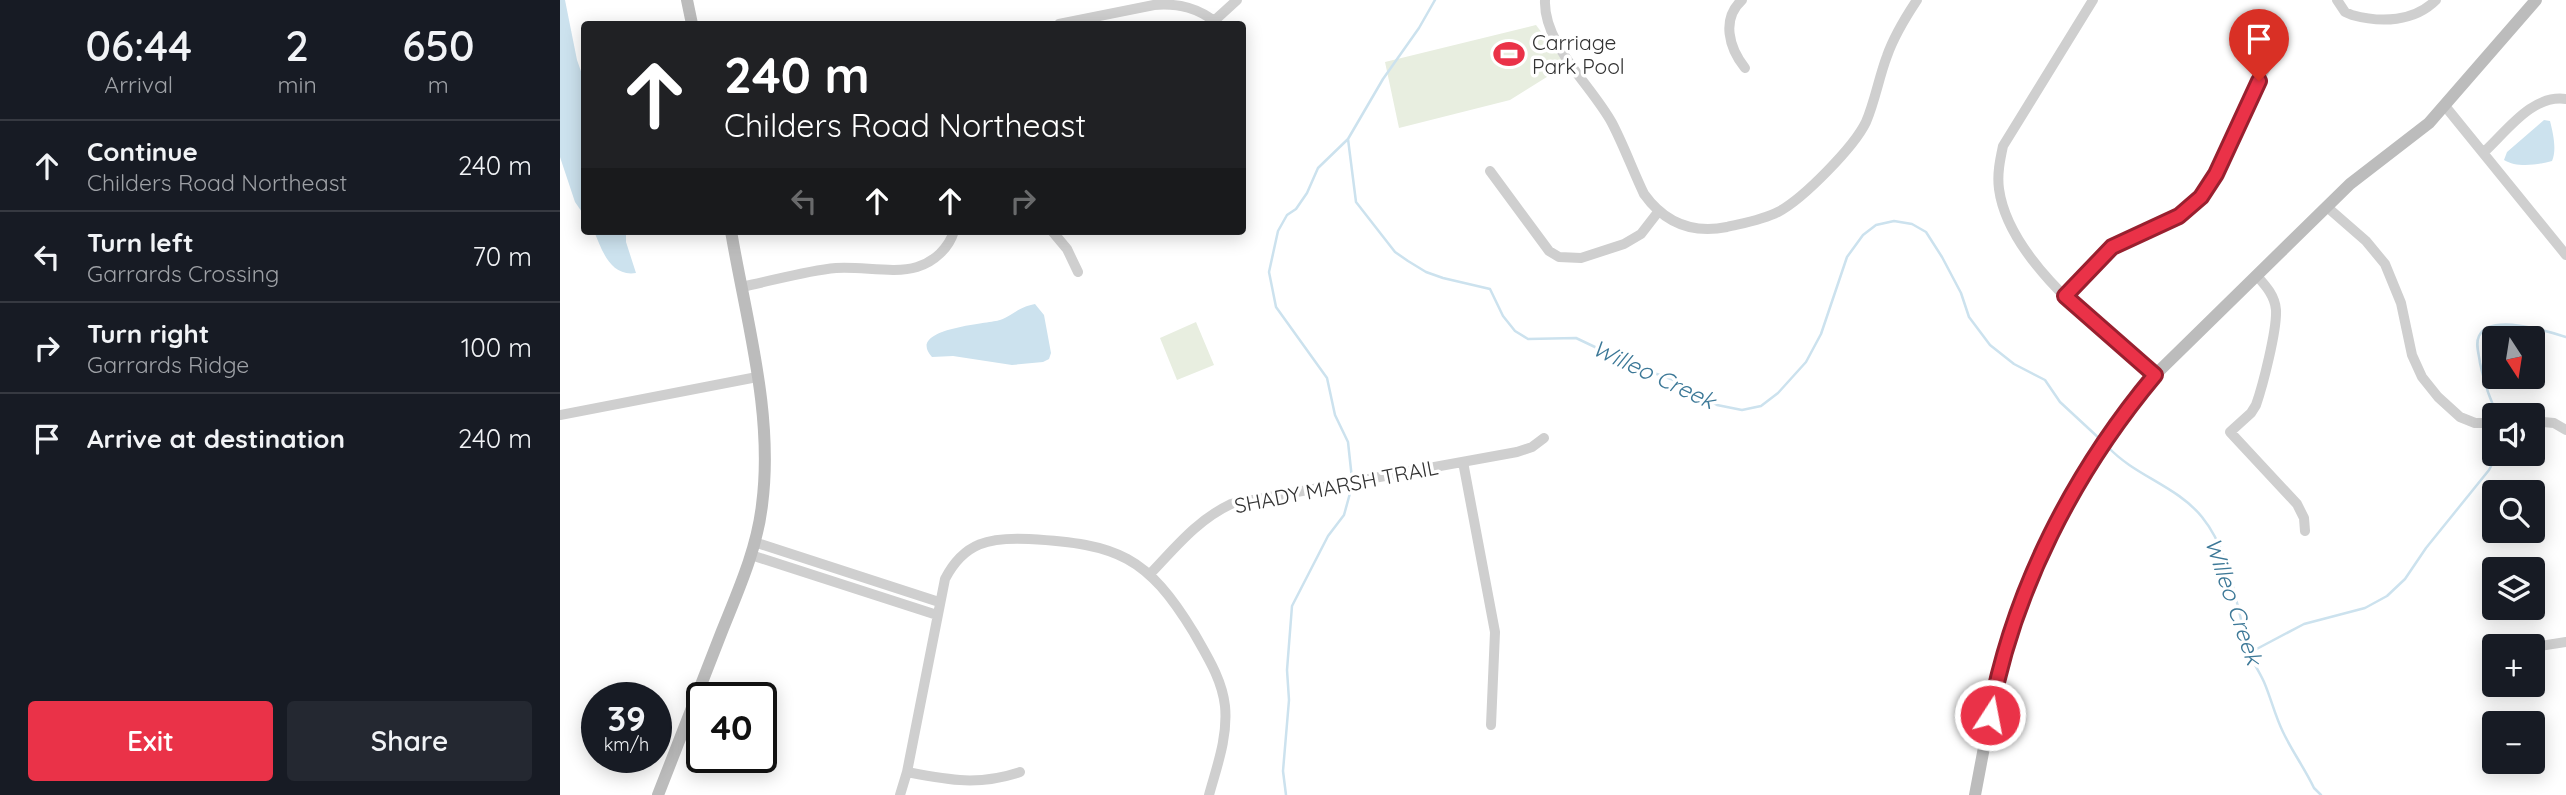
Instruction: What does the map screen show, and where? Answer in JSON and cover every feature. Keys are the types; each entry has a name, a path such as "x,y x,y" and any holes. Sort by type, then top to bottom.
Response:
{"street":[{"path":"687,0 691,21"},
{"path":"1218,21 1237,0"},
{"path":"1545,0 1547,23 1553,37 1604,109 1644,194 1658,212 1680,224 1707,229 1761,219 1777,213 1791,204 1843,156 1861,133 1887,54 1902,22 1917,0"},
{"path":"1742,0 1730,14 1729,26 1734,55 1745,68"},
{"path":"2093,0 2010,134 1999,161 1998,186 2009,220 2039,270 2155,375"},
{"path":"2337,0 2345,12 2351,15 2403,19 2423,11 2436,0"},
{"path":"1975,795 1995,688 2014,622 2054,528 2087,469 2116,425 2155,375 2356,178 2421,130 2445,106 2536,0"},
{"path":"1074,21 1170,4 1186,6 1213,21"},
{"path":"2065,296 2112,247 2179,216 2201,197 2216,174 2249,98 2269,64"},
{"path":"2484,152 2535,105 2546,99 2566,99"},
{"path":"2445,106 2566,255"},
{"path":"1490,171 1549,251 1559,257 1580,258 1633,240 1658,212"},
{"path":"2327,207 2366,241 2385,264 2401,303 2412,355 2430,387 2446,406 2460,417 2482,423"},
{"path":"658,795 752,548 762,507 765,471 763,423 732,235"},
{"path":"741,287 833,268 917,267 932,260 944,249 952,235"},
{"path":"1055,235 1078,272"},
{"path":"2257,276 2274,301 2275,322 2256,405 2251,414 2230,432 2297,504 2304,518 2305,531"},
{"path":"560,415 757,377"},
{"path":"2545,422 2554,423 2566,430"},
{"name":"SHADY MARSH TRAIL","path":"1150,574 1198,523 1231,504 1517,452 1532,447 1544,438"},
{"path":"1463,462 1495,632 1491,725"},
{"path":"900,795 907,772 945,579 957,560 976,546 998,538 1090,544 1122,556 1150,574 1175,602 1210,661 1219,682 1226,723 1209,795"},
{"path":"752,548 939,601"},
{"path":"752,548 937,615"},
{"path":"2545,645 2566,642"},
{"path":"907,772 953,781 974,782 1020,772"}],"shaded area":[{"path":"1536,25 1566,65 1510,100 1399,128 1385,62"},
{"path":"1196,322 1214,365 1177,380 1160,338"}],"water":[{"path":"560,0 565,0 581,71 581,211 575,202 560,157"},
{"path":"2544,120 2550,121 2552,131 2552,161 2521,165 2504,160 2507,152"},
{"path":"596,235 626,235 636,273 620,271 604,254"},
{"path":"1035,304 1044,315 1051,353 1049,359 1043,362 1012,365 953,356 932,357 927,347 930,340 938,334 1000,320"}],"waterway":[{"name":"Willeo Creek","path":"1435,0 1383,79 1348,139 1356,202 1395,252 1408,261 1443,278 1490,289 1503,316 1515,331 1528,339 1576,338 1637,367 1671,379 1717,405 1742,410 1761,406 1778,393 1806,362 1821,334 1847,257 1863,235 1876,225 1894,221 1912,224 1926,232 1961,293 1969,317 1990,345 2014,364 2045,380 2060,402 2101,440"},
{"path":"1348,139 1318,168 1307,193 1296,209 1287,215 1278,231 1269,272 1276,307 1327,378 1335,415 1348,442 1352,479"},
{"path":"2492,403 2477,346 2479,336 2485,329 2506,325 2519,326 2566,337"},
{"name":"Willeo Creek","path":"2108,447 2131,466 2192,506 2213,533 2228,569 2254,663 2287,739 2314,788 2321,795"},
{"path":"2251,652 2304,624 2365,608 2387,596 2405,579 2491,466"},
{"path":"1286,795 1283,771 1289,700 1287,670 1292,606 1328,536 1344,515 1352,486"}],"place":[{"name":"Carriage Park Pool","path":"1509,54"}],"route":[{"path":"1990,715 2003,656 2014,622 2054,528 2103,444 2155,375 2065,296 2112,247 2179,216 2201,197 2216,174 2259,81"}]}
